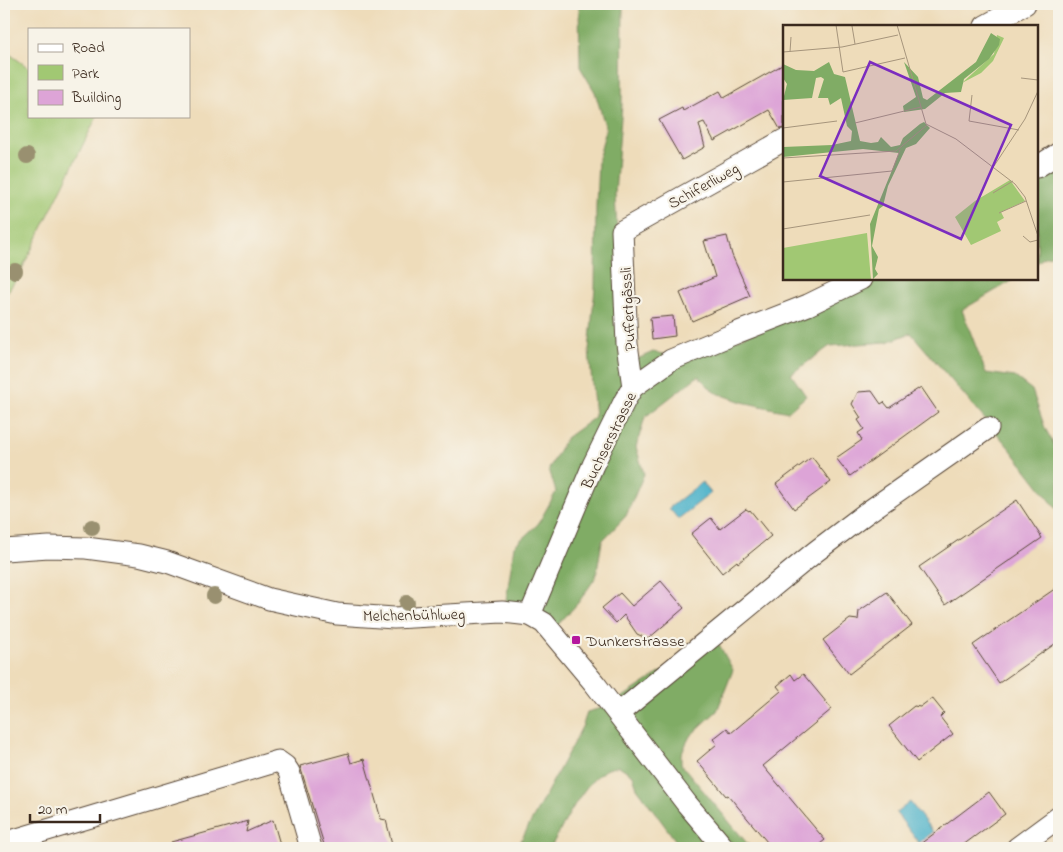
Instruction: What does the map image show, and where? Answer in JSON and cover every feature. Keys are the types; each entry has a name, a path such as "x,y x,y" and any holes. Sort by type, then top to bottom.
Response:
{"street":[{"path":"987,25 1025,4"},
{"name":"Schiferliweg","path":"622,231 783,141"},
{"path":"1038,166 1059,153"},
{"name":"Puffertgässli","path":"622,231 627,344 634,387"},
{"name":"Buchserstrasse","path":"530,615 593,465 625,400 634,387 671,360 808,305 859,280"},
{"path":"619,713 808,557 865,514 988,428"},
{"name":"Melchenbühlweg","path":"4,550 49,547 86,548 139,555 167,562 269,599 338,614 394,618 502,612 530,615"},
{"path":"530,615 544,624 619,713 687,804 724,848"},
{"path":"4,843 278,761 289,772 311,848"},
{"path":"1016,848 1059,817"}],"green space":[{"path":"579,4 623,4 622,105 615,194 624,365 653,352 688,359 862,288 874,280 1013,280 962,310 986,373 1015,377 1032,390 1045,428 1059,454 1059,512 1011,450 911,333 887,342 830,346 791,374 806,396 788,412 742,402 714,392 698,376 645,417 636,447 644,474 626,516 602,541 596,577 578,603 554,629 505,608 514,546 538,524 556,492 549,469 566,438 595,417 589,350 595,288 598,160 606,129 595,92 580,67"},
{"path":"4,50 28,67 28,118 96,118 19,275 4,297"},
{"path":"1059,161 1059,252 1043,258 1038,262 1038,174"},
{"path":"715,637 733,670 717,711 690,736 681,754 681,764 751,848 681,848 637,788 633,775 619,766 608,769 590,783 575,804 550,848 517,848 583,725 587,712 609,706"}],"water":[{"path":"702,482 711,493 678,519 669,508"},
{"path":"910,802 933,832 919,843 896,813"}],"building":[{"path":"783,65 783,128 780,129 769,110 714,141 704,122 699,124 705,147 682,160 659,120 682,108 683,111 720,91 724,98"},
{"path":"727,236 732,255 750,296 692,321 680,293 715,277 704,241"},
{"path":"673,316 675,336 652,339 650,318"},
{"path":"921,387 938,412 850,476 836,458 862,440 858,433 864,429 858,420 861,418 852,404 858,392 872,391 881,404 884,402 889,408"},
{"path":"812,457 831,482 794,509 776,484"},
{"path":"1017,500 1042,538 945,605 919,567"},
{"path":"746,509 750,510 771,536 738,563 737,561 722,573 691,534 711,518 720,529"},
{"path":"661,581 684,608 648,639 637,634 624,615 616,623 602,608 620,593 632,606"},
{"path":"1059,586 1059,641 999,683 973,645"},
{"path":"887,592 912,625 849,674 823,640 850,619 858,620 859,611"},
{"path":"791,674 795,680 803,674 832,709 763,766 825,840 815,848 772,848 697,761 717,744 713,739 727,728 731,733 781,691 777,686"},
{"path":"932,698 944,713 940,717 953,734 917,762 889,726 914,706 920,707"},
{"path":"348,753 351,763 364,759 381,819 386,820 393,848 325,848 300,766"},
{"path":"989,792 1005,814 959,848 915,848"},
{"path":"273,820 281,848 172,848 171,842 248,821 246,832"}],"place":[{"name":"Dunkerstrasse","path":"576,640"}]}
